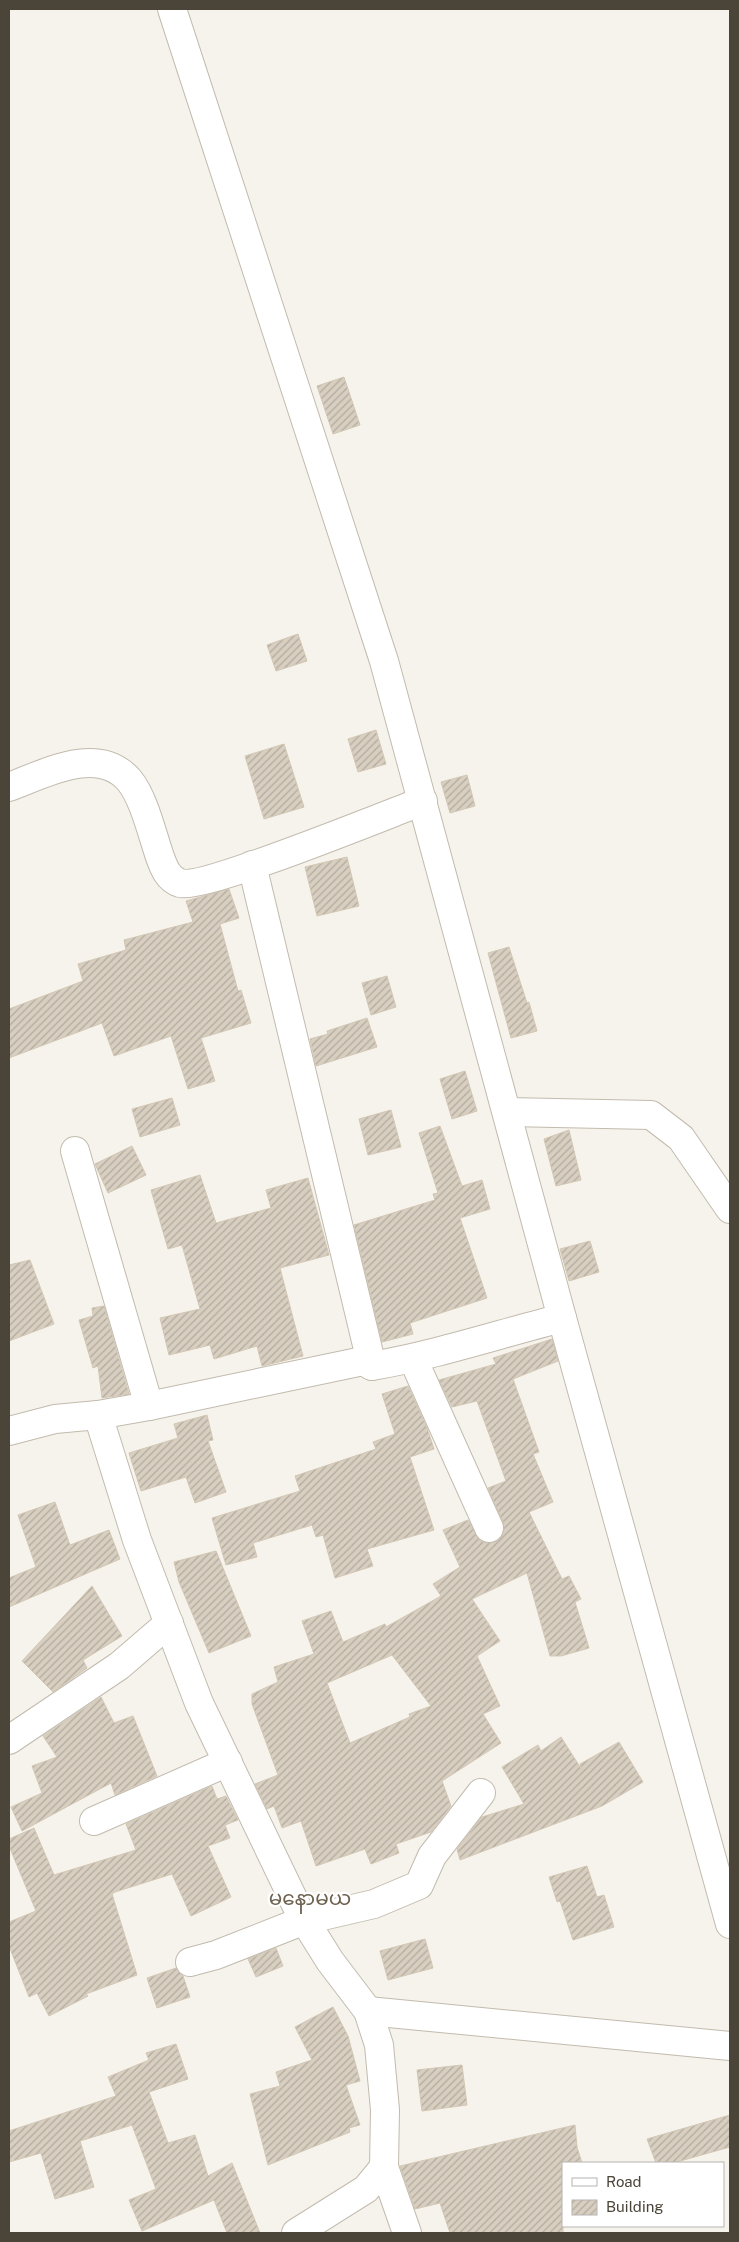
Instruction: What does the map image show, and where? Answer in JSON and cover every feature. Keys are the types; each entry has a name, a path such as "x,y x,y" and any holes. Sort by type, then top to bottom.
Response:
{"street":[{"path":"172,9 384,661 508,1112 562,1318 730,1924"},
{"path":"9,786 71,765 91,762 110,766 128,780 138,797 164,868 171,878 181,883 202,881 252,865 423,801"},
{"path":"252,865 372,1366"},
{"path":"508,1112 651,1115 681,1138 730,1209"},
{"path":"75,1151 149,1406"},
{"path":"9,1431 55,1419 149,1406 363,1361 372,1366 413,1359 562,1318"},
{"path":"413,1359 489,1528"},
{"path":"98,1414 137,1540 199,1703 305,1920 330,1961 368,2011 379,2045 385,2110 384,2167 407,2233"},
{"path":"9,1740 119,1666 169,1623"},
{"path":"94,1821 228,1762"},
{"path":"190,1962 216,1955 305,1920 374,1904 419,1885 432,1856 481,1793"},
{"path":"368,2011 730,2046"},
{"path":"296,2233 366,2189 384,2167"}],"building":[{"path":"344,377 360,425 333,434 317,386"},
{"path":"298,634 307,661 276,671 267,645"},
{"path":"376,730 386,764 358,772 348,739"},
{"path":"284,744 304,807 264,819 245,756"},
{"path":"467,775 475,806 450,813 441,782"},
{"path":"347,857 359,906 317,916 305,867"},
{"path":"229,889 239,918 220,924 238,991 241,990 251,1023 201,1038 215,1081 188,1089 171,1036 114,1056 102,1023 9,1058 9,1009 83,981 78,964 126,950 124,940 193,922 186,901"},
{"path":"509,947 527,1003 529,1002 537,1031 511,1038 488,953"},
{"path":"387,976 396,1007 371,1015 362,983"},
{"path":"367,1018 377,1047 316,1066 310,1039 328,1034 327,1031"},
{"path":"465,1071 477,1111 452,1119 440,1079"},
{"path":"172,1098 180,1125 140,1137 132,1109"},
{"path":"391,1110 401,1147 368,1155 359,1119"},
{"path":"440,1126 462,1186 482,1180 490,1209 460,1218 487,1298 410,1323 413,1334 382,1342 354,1225 435,1200 433,1194 438,1193 419,1133"},
{"path":"569,1130 581,1180 556,1186 544,1139"},
{"path":"132,1146 146,1175 108,1193 95,1164"},
{"path":"200,1175 216,1223 271,1208 266,1190 308,1178 329,1255 280,1268 303,1356 262,1366 257,1346 214,1359 210,1345 169,1355 160,1318 200,1309 182,1245 168,1249 151,1190"},
{"path":"590,1241 599,1272 569,1281 560,1249"},
{"path":"30,1260 54,1324 9,1341 9,1265"},
{"path":"104,1306 129,1394 102,1398 98,1366 93,1368 79,1320 93,1316 92,1308"},
{"path":"552,1339 558,1361 513,1379 539,1452 533,1454 553,1502 529,1512 562,1579 569,1576 581,1599 575,1602 589,1648 561,1656 550,1656 527,1573 472,1599 500,1641 477,1656 500,1706 483,1714 501,1743 442,1781 451,1806 431,1832 396,1844 399,1853 371,1864 365,1849 316,1866 301,1821 282,1828 274,1806 267,1809 255,1784 278,1775 252,1704 252,1694 278,1682 274,1667 314,1654 302,1621 331,1611 343,1642 385,1624 386,1627 441,1596 433,1584 460,1567 443,1530 468,1520 480,1541 487,1543 495,1542 501,1537 504,1530 503,1522 488,1488 506,1481 477,1401 452,1407 439,1380 496,1364 493,1358","holes":["392,1655 431,1706 409,1714 410,1717 350,1743 327,1683"]},
{"path":"408,1386 427,1428 434,1449 410,1457 434,1530 367,1549 373,1566 335,1578 323,1535 316,1537 312,1525 253,1543 257,1557 226,1565 212,1518 300,1491 295,1476 376,1449 373,1442 395,1434 382,1394"},
{"path":"207,1415 213,1440 208,1441 226,1492 195,1503 186,1477 141,1491 129,1453 178,1438 174,1424"},
{"path":"55,1502 70,1545 109,1530 120,1559 9,1607 9,1578 36,1567 18,1515"},
{"path":"216,1551 251,1636 209,1653 179,1582 174,1562"},
{"path":"92,1586 122,1636 83,1660 87,1668 53,1692 22,1661"},
{"path":"101,1697 114,1723 133,1716 157,1776 115,1795 111,1783 22,1831 11,1807 42,1793 32,1766 57,1757 43,1736"},
{"path":"561,1737 582,1770 580,1764 619,1742 643,1782 602,1806 460,1860 457,1849 482,1817 524,1804 502,1767 538,1745 541,1751"},
{"path":"212,1786 217,1799 226,1796 238,1820 225,1825 230,1838 208,1846 231,1897 191,1916 172,1874 115,1892 112,1894 137,1975 86,1994 88,1996 49,2016 37,1993 29,1997 9,1946 9,1922 36,1911 9,1846 9,1839 34,1828 54,1875 136,1850 126,1824"},
{"path":"587,1866 597,1897 604,1895 614,1927 573,1940 560,1901 557,1902 549,1877"},
{"path":"425,1939 433,1968 388,1980 380,1951"},
{"path":"276,1948 283,1966 256,1977 248,1959"},
{"path":"176,1968 183,1976 190,1997 157,2008 147,1978"},
{"path":"333,2007 348,2036 360,2081 346,2085 360,2125 349,2128 350,2132 268,2165 250,2094 280,2086 276,2072 312,2060 295,2027"},
{"path":"176,2044 188,2079 149,2092 168,2143 195,2135 208,2176 232,2163 260,2233 227,2233 214,2200 142,2231 129,2200 156,2189 132,2125 80,2141 94,2187 55,2199 41,2153 9,2162 9,2131 116,2096 108,2077 149,2060 146,2053"},
{"path":"462,2065 467,2105 422,2111 417,2070"},
{"path":"730,2115 730,2147 677,2162 656,2162 647,2139"},
{"path":"575,2125 577,2147 582,2162 562,2162 563,2233 450,2233 440,2203 415,2209 400,2166"}],"district":[{"name":"မနောမယ","path":"310,1898"}]}
